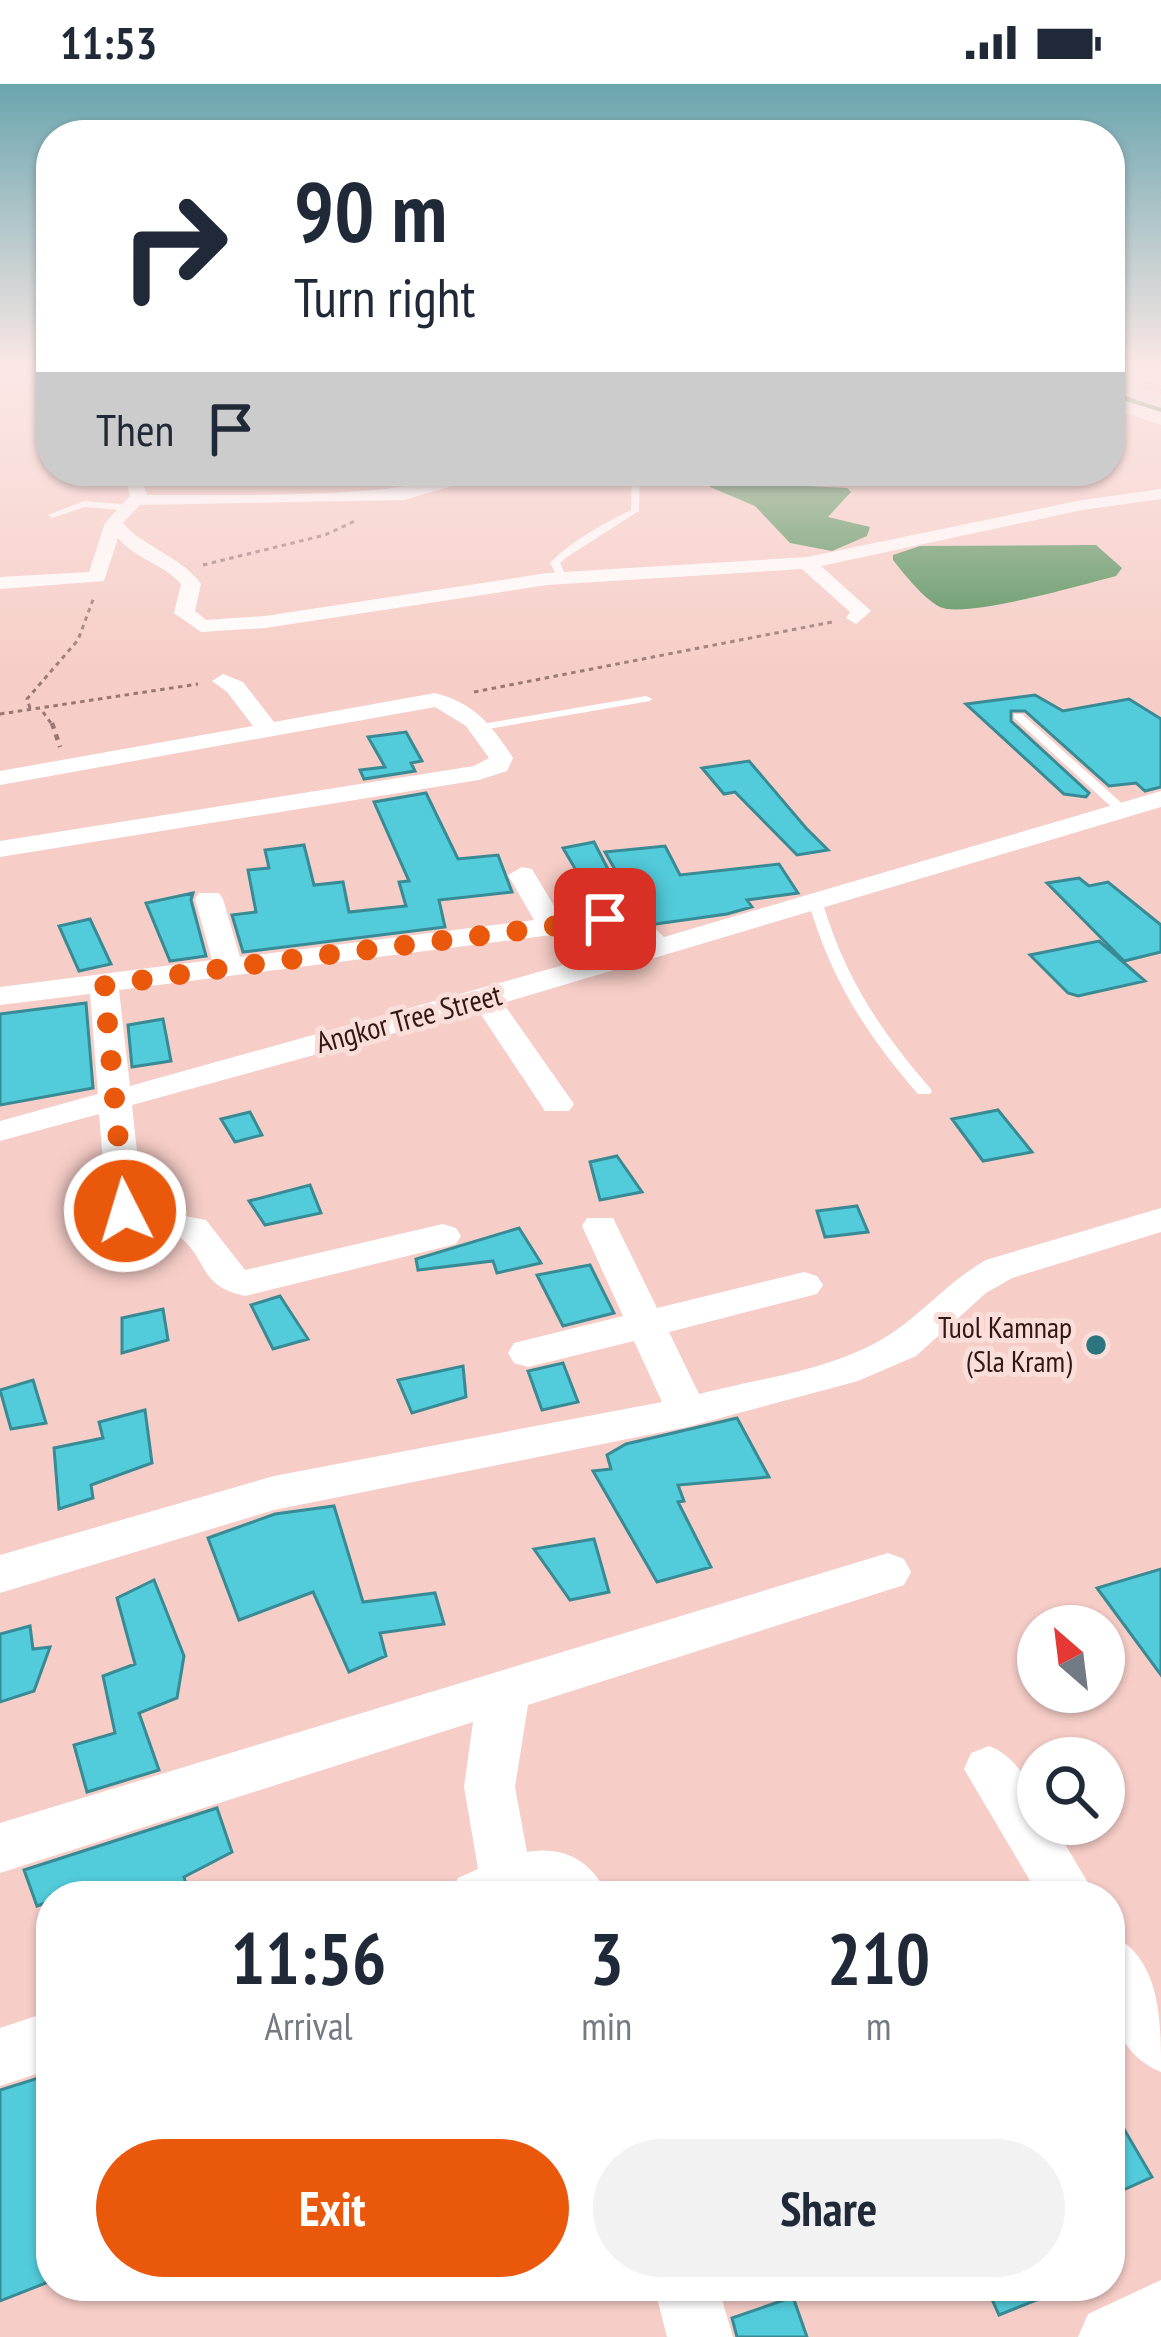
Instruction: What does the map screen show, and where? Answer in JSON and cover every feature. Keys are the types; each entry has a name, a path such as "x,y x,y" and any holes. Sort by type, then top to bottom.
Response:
{"street":[{"path":"0,583 97,577 108,535 138,486"},
{"path":"124,511 404,495 436,486"},
{"path":"124,511 134,546 182,572 191,584 184,613 201,626 265,622 562,578 807,562 1082,505 1161,494"},
{"path":"807,562 811,572 861,611 856,618"},
{"path":"224,681 235,687 268,729"},
{"path":"0,778 436,700 451,703 482,727 501,758 498,766 478,773 0,849"},
{"name":"Angkor Tree Street","path":"0,1131 485,999 1161,799"},
{"path":"522,875 553,927"},
{"path":"209,898 228,965"},
{"path":"0,996 625,917 636,922 659,949"},
{"path":"104,986 125,1211 144,1224 173,1223 194,1229 203,1237 216,1267 234,1282 267,1279 443,1236"},
{"path":"485,999 556,1104"},
{"path":"0,1574 274,1493 687,1412 844,1371 902,1346 973,1284 999,1269 1161,1220"},
{"path":"600,1226 687,1412"},
{"path":"528,1353 804,1285"},
{"path":"0,1848 888,1572"},
{"path":"492,1881 488,1751 508,1689"},
{"path":"988,1769 1059,1881"},
{"path":"526,1881 552,1873 569,1881"},
{"path":"1125,1986 1161,2043"},
{"path":"0,2057 36,2045"},
{"path":"690,2301 700,2337"},
{"path":"1111,2337 1161,2313"}],"lane":[{"path":"562,578 555,563 558,557 580,545 587,535 635,511 636,486"},
{"path":"52,515 84,504 124,511"},
{"path":"482,727 646,699"},
{"path":"1018,716 1122,810"},
{"path":"816,904 830,956 851,1001 924,1091"}],"path":[{"path":"182,572 325,535 404,495"},
{"path":"68,767 51,720 28,706 27,699 68,657 91,621 97,577"},
{"path":"436,700 856,618"},
{"path":"0,714 224,681"}],"shaded area":[{"path":"710,487 847,488 851,492 828,517 870,527 867,536 832,551 790,543 755,506"},
{"path":"1096,545 1122,568 1116,576 974,608 940,607 893,560 893,555 920,546"}],"building":[{"path":"1035,695 1063,711 1129,699 1161,719 1161,787 1145,791 1136,783 1109,786 1025,711 1011,711 1011,721 1089,793 1086,797 1064,794 966,704"},
{"path":"406,732 422,761 411,763 415,771 364,779 360,770 385,767 368,737"},
{"path":"749,761 828,850 797,855 735,792 724,794 702,768"},
{"path":"426,793 458,859 498,855 512,892 439,900 445,927 243,952 232,915 256,912 248,870 269,868 265,850 304,845 314,885 343,882 349,912 406,906 399,882 409,881 374,802"},
{"path":"594,842 610,873 580,877 563,848"},
{"path":"665,846 680,875 779,864 798,893 747,900 752,907 727,914 656,924 641,915 605,852"},
{"path":"1079,878 1089,886 1108,882 1161,925 1161,952 1124,961 1047,883"},
{"path":"193,893 206,956 170,961 146,903"},
{"path":"90,919 111,964 79,971 59,926"},
{"path":"1099,941 1145,981 1078,996 1068,993 1030,955"},
{"path":"86,1003 93,1088 0,1105 0,1014"},
{"path":"163,1019 171,1061 132,1067 128,1025"},
{"path":"998,1110 1032,1152 983,1161 952,1119"},
{"path":"250,1112 262,1135 235,1142 221,1119"},
{"path":"617,1156 642,1192 600,1200 590,1162"},
{"path":"310,1185 321,1213 265,1225 249,1201"},
{"path":"857,1206 868,1232 825,1237 817,1211"},
{"path":"519,1228 541,1263 497,1273 493,1261 418,1270 416,1259"},
{"path":"590,1265 614,1313 563,1326 537,1275"},
{"path":"280,1296 308,1339 273,1349 251,1305"},
{"path":"163,1309 168,1340 122,1353 122,1318"},
{"path":"563,1363 578,1402 542,1410 528,1371"},
{"path":"463,1366 466,1397 412,1413 398,1380"},
{"path":"33,1380 46,1423 11,1429 0,1390"},
{"path":"145,1410 152,1463 91,1485 93,1498 59,1509 54,1448 103,1438 99,1422"},
{"path":"737,1418 769,1477 678,1485 684,1501 678,1502 711,1567 657,1582 593,1471 611,1469 607,1455 626,1444"},
{"path":"334,1506 363,1602 435,1593 444,1624 380,1633 386,1656 349,1672 313,1592 239,1620 208,1538 275,1514"},
{"path":"594,1539 609,1592 570,1600 534,1549"},
{"path":"1161,1569 1161,1675 1125,1626 1125,1605 1110,1605 1097,1588"},
{"path":"154,1580 184,1656 177,1698 139,1713 159,1770 87,1792 74,1745 115,1733 103,1676 135,1664 117,1598"},
{"path":"30,1626 33,1649 50,1647 34,1691 0,1702 0,1634"},
{"path":"217,1808 232,1852 184,1877 185,1881 36,1881 36,1903 24,1870"},
{"path":"36,2079 36,2287 0,2301 0,2090"},
{"path":"1125,2131 1152,2177 1125,2189"},
{"path":"794,2301 807,2337 737,2337 732,2318"},
{"path":"993,2301 1034,2301 999,2315"}],"place":[{"name":"Tuol Kamnap (Sla Kram)","path":"1096,1345"}],"route":[{"path":"125,1211 104,986 301,955 455,941 605,919"}]}
